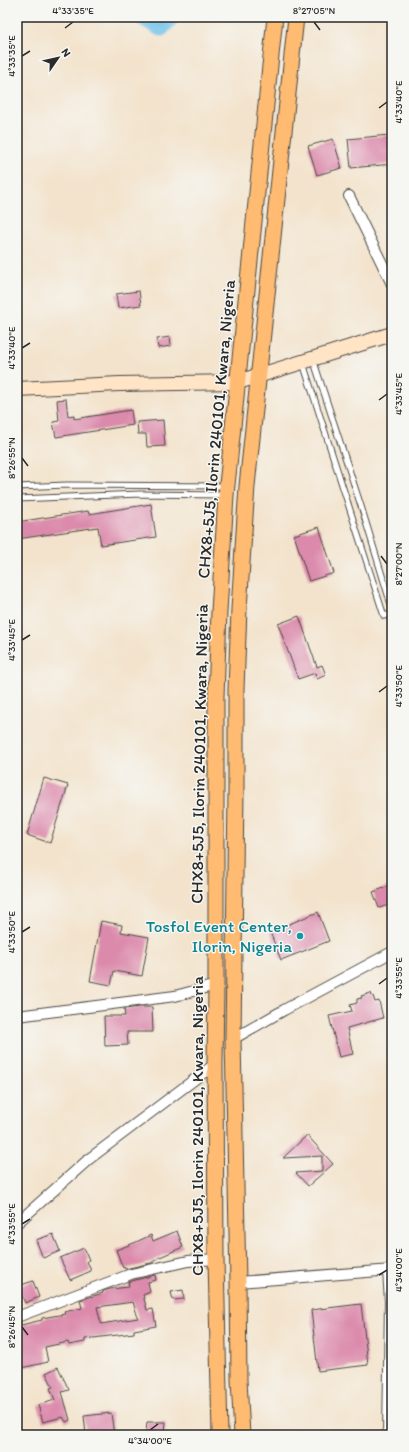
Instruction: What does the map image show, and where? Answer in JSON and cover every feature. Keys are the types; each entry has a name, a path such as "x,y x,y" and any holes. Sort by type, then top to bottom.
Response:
{"main road":[{"name":"CHX8+5J5, Ilorin 240101, Kwara, Nigeria","path":"220,1435 216,1259 215,1064 216,697 219,612 227,490 275,17"},
{"name":"CHX8+5J5, Ilorin 240101, Kwara, Nigeria","path":"242,1435 239,1380 233,1039 236,689 247,486 296,17"}],"street":[{"path":"349,196 392,284"},
{"path":"17,389 119,384 238,382 392,334"},
{"path":"233,1039 392,952"},
{"path":"17,1016 176,996 216,985"},
{"path":"17,1223 89,1159 215,1064"},
{"path":"17,1317 131,1274 188,1261 216,1259"},
{"path":"238,1282 390,1270 390,1376 388,1435"}],"lane":[{"path":"308,361 361,506 392,608"},
{"path":"308,361 384,616 392,614"},
{"path":"17,488 67,485 227,490"},
{"path":"17,499 227,490"}],"building":[{"path":"389,135 392,164 351,168 348,139"},
{"path":"333,139 342,168 317,175 308,146"},
{"path":"139,291 141,305 118,308 116,294"},
{"path":"170,337 171,346 158,348 157,339"},
{"path":"66,399 68,416 74,415 74,419 131,410 133,425 56,437 53,422 59,421 57,400"},
{"path":"163,420 165,446 147,447 146,434 138,434 137,422"},
{"path":"151,504 156,537 101,545 98,527 17,539 17,522 88,511 89,514"},
{"path":"319,527 334,573 309,581 294,535"},
{"path":"299,616 317,667 322,665 326,675 317,679 315,673 298,679 278,624"},
{"path":"44,778 68,785 50,843 27,835"},
{"path":"392,885 392,904 379,908 373,892"},
{"name":"Tosfol Event Center, Ilorin, Nigeria","path":"318,912 329,941 281,960 270,932"},
{"path":"101,921 122,925 121,932 149,937 142,976 114,971 111,985 90,981"},
{"path":"371,993 375,1002 379,1001 383,1018 347,1028 353,1054 339,1057 329,1016 352,1011 350,1005 357,1003 357,999 362,998 361,996"},
{"path":"152,1007 153,1032 127,1032 128,1045 105,1046 104,1016 125,1016 124,1009"},
{"path":"307,1135 333,1164 308,1186 296,1173 322,1171 322,1156 283,1158"},
{"path":"177,1231 183,1247 160,1257 151,1263 125,1269 124,1267 123,1268 116,1250 151,1235 153,1241"},
{"path":"53,1234 60,1251 43,1258 36,1240"},
{"path":"84,1248 89,1260 87,1261 91,1271 70,1280 60,1258"},
{"path":"155,1275 156,1280 148,1282 150,1292 143,1295 147,1310 153,1309 156,1326 134,1330 134,1333 85,1339 85,1342 69,1345 68,1342 45,1347 48,1362 17,1369 17,1326 42,1320 42,1318 65,1314 64,1312 82,1308 80,1300 103,1293 103,1291 110,1289 129,1287 128,1282","holes":["133,1302 138,1318 101,1324 97,1307"]},
{"path":"33,1281 39,1297 25,1303 18,1286"},
{"path":"183,1290 184,1299 173,1300 171,1292"},
{"path":"361,1304 368,1365 318,1371 311,1310"},
{"path":"58,1367 69,1390 62,1392 70,1420 66,1422 63,1417 43,1422 38,1405 55,1400 50,1388 53,1387 46,1373"},
{"path":"111,1413 114,1435 86,1435 84,1416"},
{"path":"147,1422 166,1422 165,1433 146,1432"}],"waterway":[{"path":"144,17 161,27 170,17"}],"place":[{"name":"Tosfol Event Center, Ilorin, Nigeria","path":"300,936"}]}
